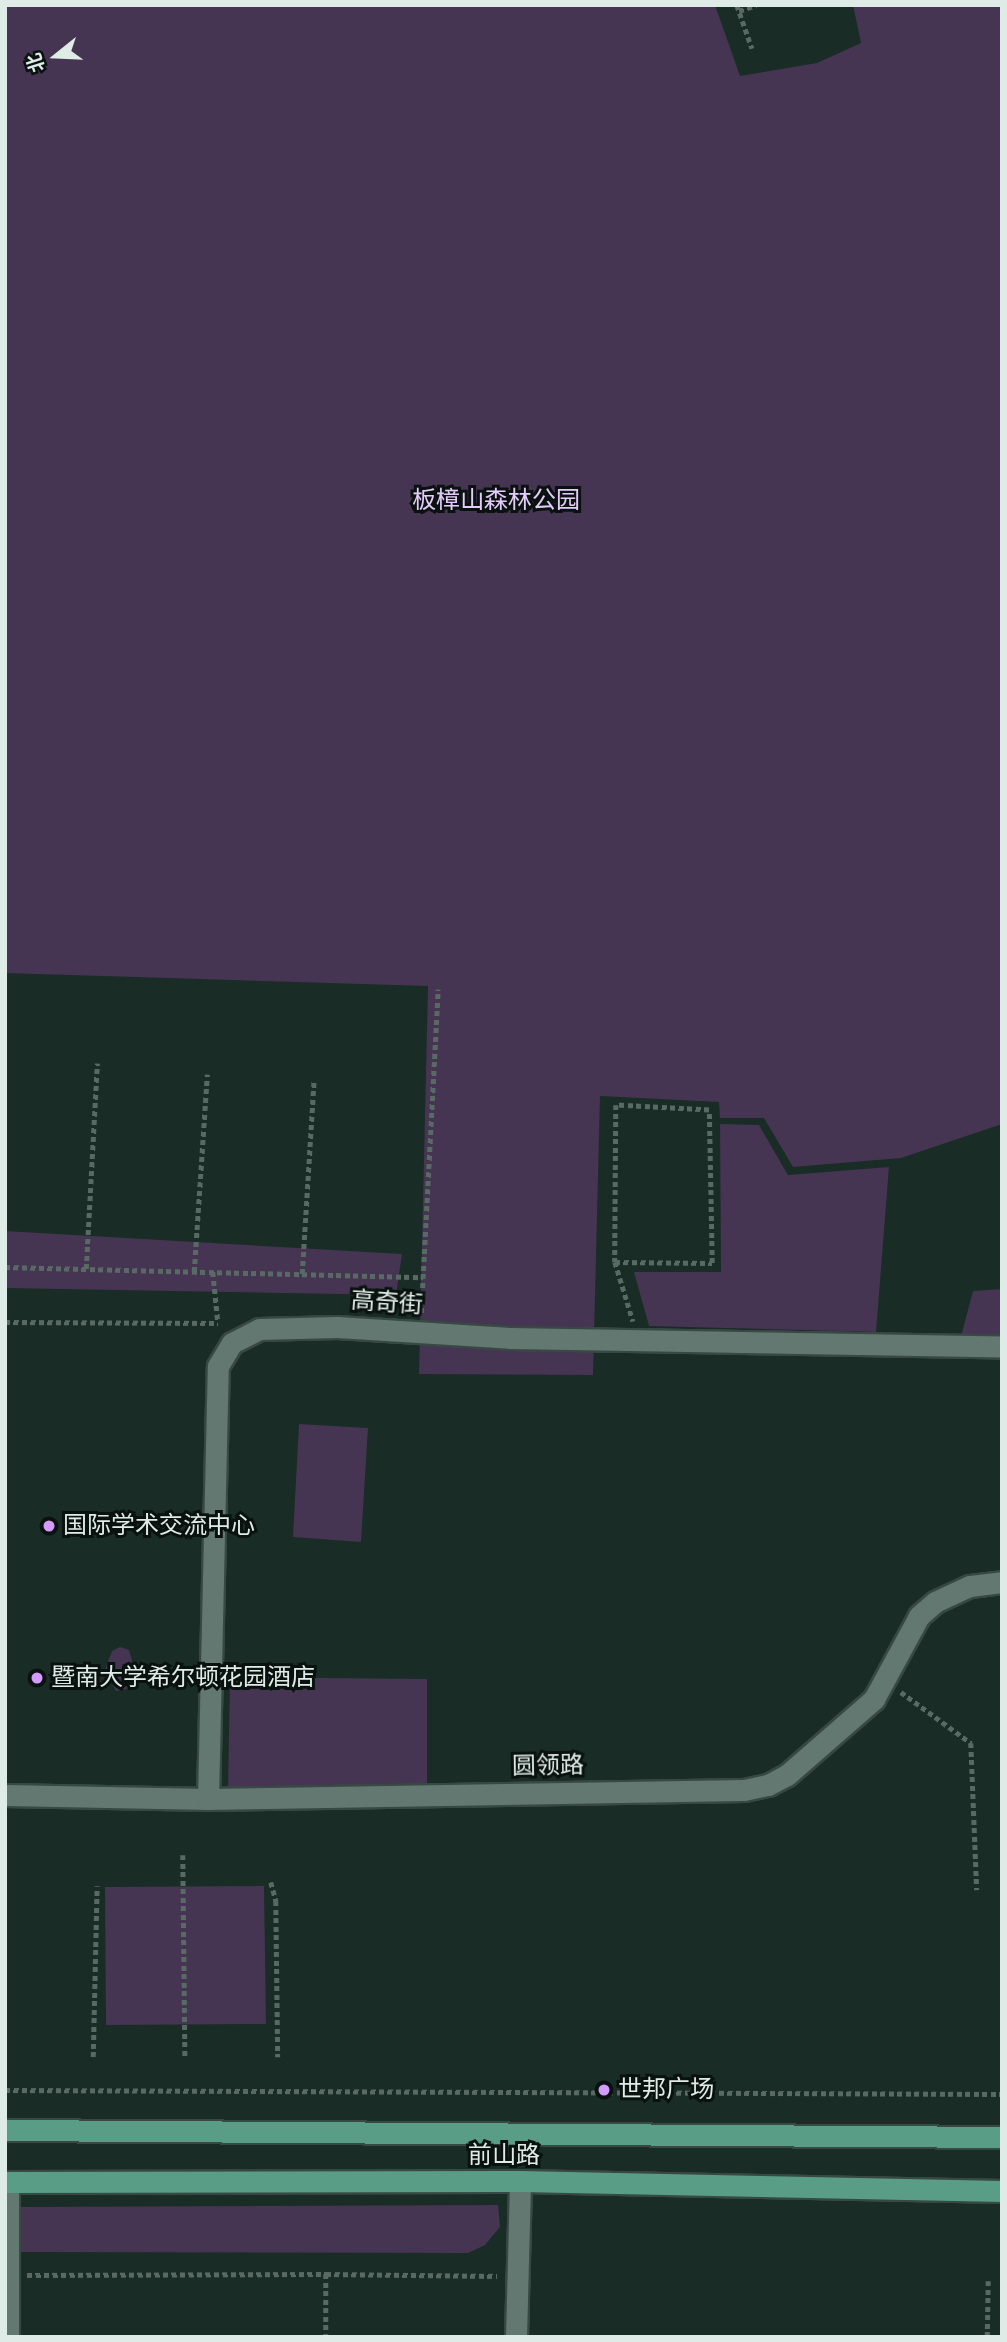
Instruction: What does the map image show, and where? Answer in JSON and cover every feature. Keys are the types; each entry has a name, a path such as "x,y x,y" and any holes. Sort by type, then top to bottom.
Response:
{"main road":[{"name":"前山路","path":"5,2130 1002,2137"},
{"name":"前山路","path":"7,2182 520,2182 1002,2191"}],"lane":[{"name":"高奇街","path":"232,1343 260,1329 337,1326 420,1332 1002,1347"},
{"path":"208,1800 218,1366 232,1343"},
{"name":"圆领路","path":"5,1795 208,1800 744,1790 768,1785 787,1774 874,1699 919,1616 936,1602 970,1586 1002,1582"},
{"path":"7,2182 8,2337"},
{"path":"516,2337 520,2182"}],"path":[{"path":"752,48 738,8 756,5"},
{"path":"420,1332 438,989"},
{"path":"86,1269 97,1063"},
{"path":"194,1272 207,1074"},
{"path":"302,1274 314,1080"},
{"path":"615,1262 712,1263 709,1110 616,1105 615,1262 638,1338"},
{"path":"5,1267 423,1277"},
{"path":"213,1272 218,1323 232,1343"},
{"path":"5,1322 218,1323"},
{"path":"884,1679 971,1743 977,1890"},
{"path":"183,1855 185,2057"},
{"path":"271,1882 276,1901 278,2057"},
{"path":"93,2057 97,1886"},
{"path":"5,2090 1002,2094"},
{"path":"326,2274 326,2337"},
{"path":"8,2275 326,2274 518,2277"},
{"path":"987,2337 988,2281"}],"green space":[{"name":"板樟山森林公园","path":"5,5 715,5 740,76 817,63 861,43 853,5 1002,5 1002,1124 901,1158 793,1167 764,1118 720,1118 719,1102 600,1096 593,1375 419,1374 428,986 5,973"},
{"path":"720,1124 759,1125 788,1175 889,1167 876,1332 649,1326 634,1272 721,1272"},
{"path":"5,1231 402,1254 396,1295 5,1288"},
{"path":"1002,1289 1002,1341 960,1340 973,1291"},
{"path":"299,1424 368,1428 361,1542 293,1537"},
{"path":"120,1647 129,1650 135,1671 131,1688 116,1691 105,1670 112,1651"},
{"path":"230,1677 427,1679 427,1785 228,1789"},
{"path":"264,1886 266,2024 106,2025 105,1887"},
{"path":"498,2205 500,2227 485,2245 468,2253 12,2252 14,2207"}],"place":[{"name":"国际学术交流中心","path":"49,1526"},
{"name":"暨南大学希尔顿花园酒店","path":"37,1678"},
{"name":"世邦广场","path":"604,2090"}]}
